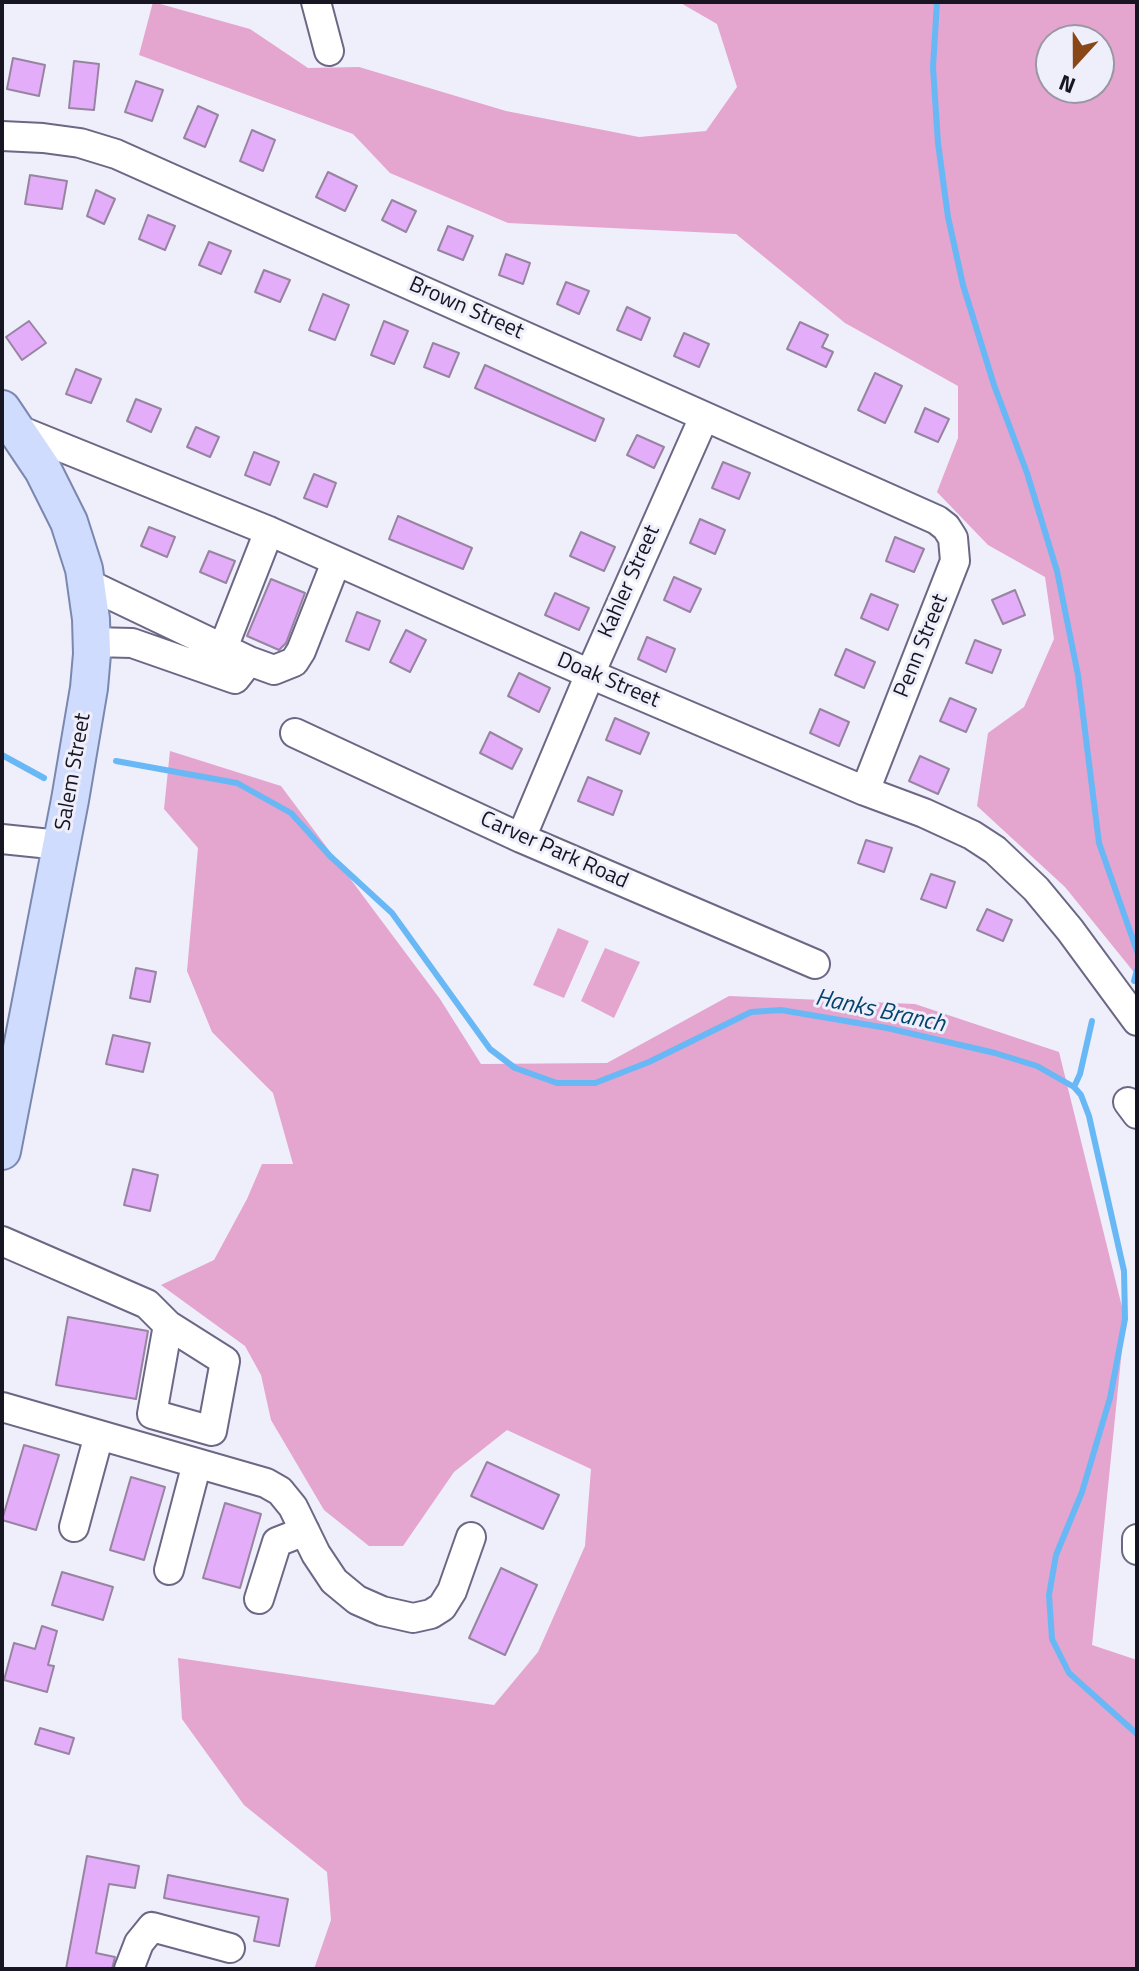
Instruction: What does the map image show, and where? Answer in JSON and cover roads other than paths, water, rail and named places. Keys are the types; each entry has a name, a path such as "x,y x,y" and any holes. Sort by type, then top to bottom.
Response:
{"main road":[{"name":"Salem Street","path":"3,1145 6,1106 89,688 92,642 86,583 69,522 43,470 8,418"}],"street":[{"path":"316,2 329,51"},
{"name":"Brown Street","path":"2,136 80,143 116,154 922,512"},
{"name":"Kahler Street","path":"521,838 704,417"},
{"name":"Doak Street","path":"8,418 269,531 331,575 590,674 972,835 995,850 1036,889 1137,1021"},
{"name":"Penn Street","path":"865,791 955,561 953,538 946,527 922,512"},
{"path":"220,656 269,531"},
{"path":"86,583 220,656 235,679 249,661 274,670 294,662 331,575"},
{"path":"92,642 132,643 220,656"},
{"name":"Carver Park Road","path":"295,733 521,838 815,964"},
{"path":"2,839 60,845"},
{"path":"2,1241 147,1304 168,1325"},
{"path":"2,1407 266,1483 280,1491 293,1507 334,1581 357,1600 382,1611 413,1618 431,1614 442,1607 452,1591 471,1537"},
{"path":"74,1527 99,1435"},
{"path":"169,1570 197,1463"},
{"path":"259,1599 277,1542 305,1531"},
{"path":"1137,1539 1137,1550"},
{"path":"129,1969 139,1943 152,1927 230,1948"}],"waterway":[{"path":"937,2 933,67 938,143 948,217 963,285 1057,571 1078,675 1099,843 1137,951"},
{"name":"Hanks Branch","path":"2,755 44,778"},
{"name":"Hanks Branch","path":"116,761 237,783 291,813 330,856 392,913 490,1049 515,1068 557,1083 595,1083 649,1062 751,1012 781,1010 887,1028 995,1053 1037,1066 1074,1087 1081,1095 1089,1116 1124,1271 1125,1319 1110,1398 1082,1492 1056,1555 1049,1595 1052,1639 1069,1673 1137,1734"},
{"path":"1134,981 1137,970"},
{"path":"1074,1087 1092,1021"}]}
